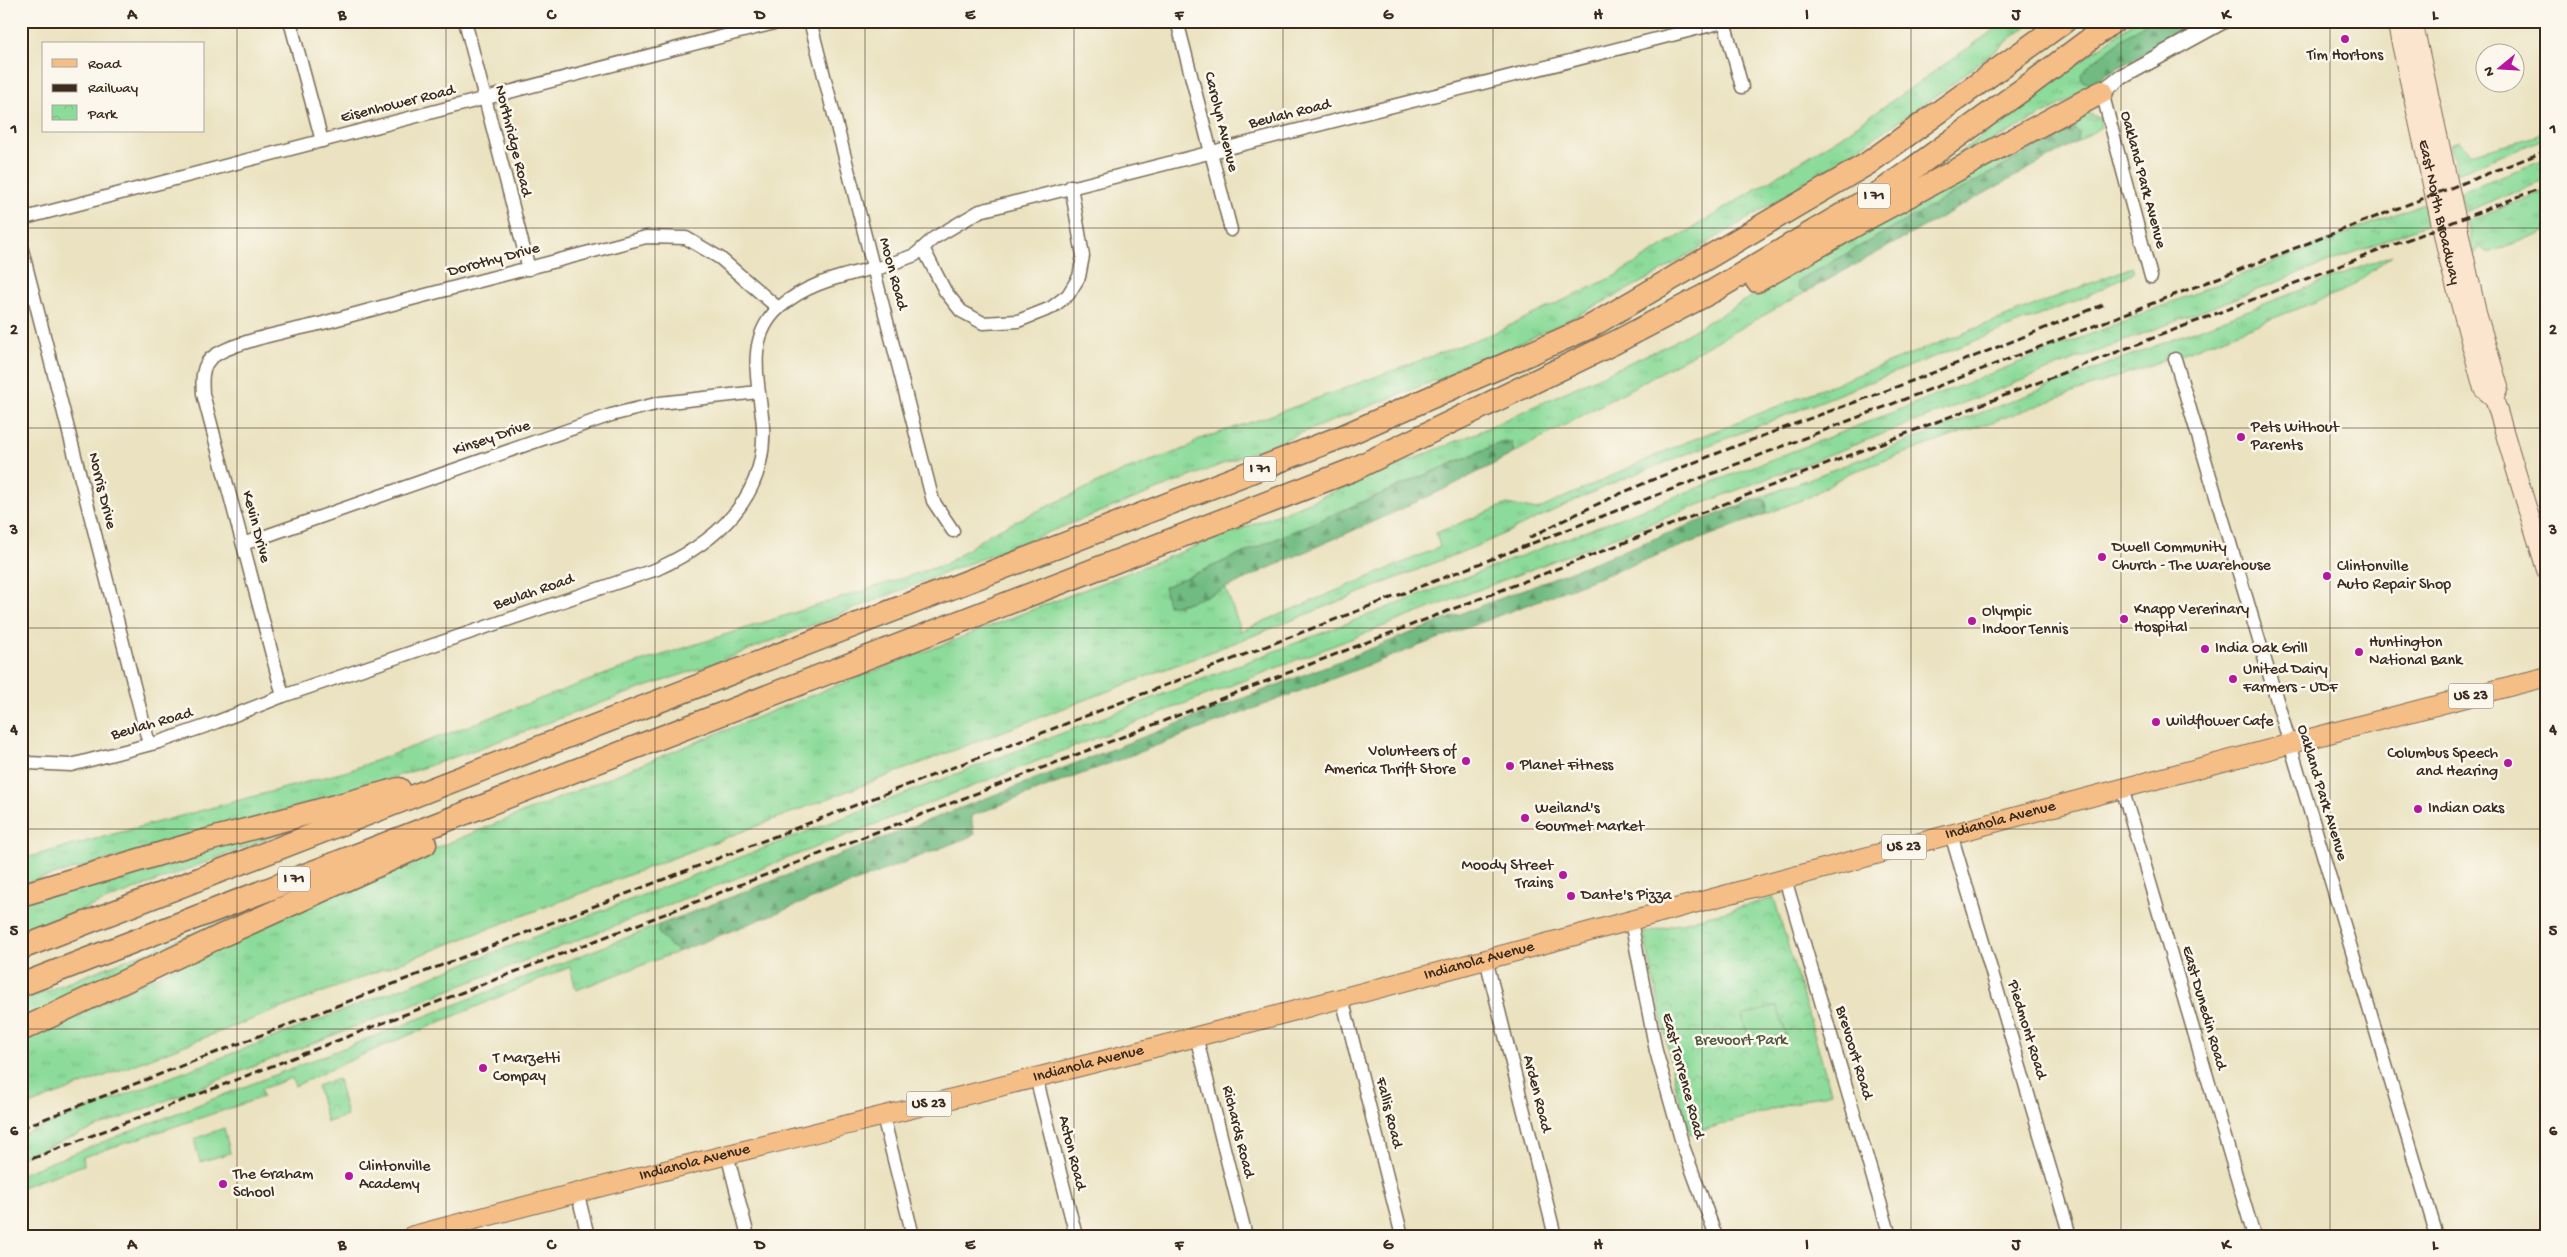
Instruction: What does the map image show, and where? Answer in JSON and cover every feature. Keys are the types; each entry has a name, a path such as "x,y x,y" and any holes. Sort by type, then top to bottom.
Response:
{"highway":[{"path":"1968,91 2045,21"},
{"name":"I 71","path":"21,948 1342,437 1588,328 1868,164 2065,21"},
{"name":"I 71","path":"21,985 1352,470 1616,342 1713,291 1882,191 2114,21"},
{"path":"1616,342 1662,328 1787,266 1875,214 2102,92"},
{"path":"21,895 193,844 509,760"},
{"path":"21,1030 223,934 438,838 568,773"}],"main road":[{"name":"East North Broadway","path":"2396,21 2450,266 2483,390 2494,398 2546,570"},
{"name":"East North Broadway","path":"2413,21 2477,313 2499,387 2494,398"},
{"name":"Indianola Avenue","path":"412,1236 576,1191 883,1116 1342,998 2122,788 2546,677"}],"street":[{"path":"290,21 322,141"},
{"name":"Northridge Road","path":"465,21 529,269"},
{"name":"Eisenhower Road","path":"21,219 782,21"},
{"name":"Moon Road","path":"810,21 934,501 953,531"},
{"name":"Carolyn Avenue","path":"1177,21 1231,230"},
{"path":"1725,21 1742,86"},
{"name":"Beulah Road","path":"21,758 29,763 71,764 149,744 210,725 283,696 657,569 696,549 723,528 739,510 750,490 762,449 763,426 755,370 758,347 765,328 778,308 801,290 818,283 874,269 915,255 934,238 980,210 1725,21"},
{"path":"2102,92 2121,77 2223,21"},
{"name":"Oakland Park Avenue","path":"2102,92 2151,277"},
{"path":"923,248 945,291 961,311 983,323 1018,321 1051,308 1068,295 1079,277 1082,256 1080,228 1071,186"},
{"name":"Dorothy Drive","path":"205,365 212,357 232,348 646,237 686,238 720,258 778,308"},
{"name":"Norris Drive","path":"21,246 149,744"},
{"name":"Oakland Park Avenue","path":"2174,358 2437,1236"},
{"name":"Kevin Drive","path":"205,365 202,381 203,394 283,696"},
{"name":"Kinsey Drive","path":"243,544 611,415 660,403 758,392"},
{"name":"East Dunedin Road","path":"2122,788 2254,1236"},
{"name":"Piedmont Road","path":"1951,834 2070,1236"},
{"name":"Brevoort Road","path":"1785,880 1890,1236"},
{"name":"East Torrence Road","path":"1631,921 1656,1051 1684,1146 1716,1236"},
{"name":"Arden Road","path":"1486,959 1555,1236"},
{"name":"Fallis Road","path":"1342,998 1402,1236"},
{"name":"Richards Road","path":"1196,1036 1246,1236"},
{"name":"Acton Road","path":"1036,1077 1076,1236"},
{"path":"883,1116 913,1236"},
{"path":"728,1154 748,1236"},
{"path":"576,1191 588,1236"}],"green space":[{"path":"1996,21 2033,21 1942,92 1819,175 1655,275 1484,361 705,667 486,746 316,801 21,884 21,859 348,771 625,667 946,564 991,533 1123,471 1187,448 1197,440 1264,418 1494,333 1615,276 1840,137 1997,28"},
{"path":"2135,21 2147,21 2091,63 2096,86 1932,173"},
{"path":"2147,21 2203,21 2103,76 2096,86 2082,81 2081,74 2091,63"},
{"path":"2087,112 2100,119 2101,127 2077,142 2079,134 2075,129 2070,129 1798,281 1798,288 1806,292 1514,453 1511,442 1504,441 1164,587 1178,606 1225,587 1241,631 1440,547 1436,533 1507,504 1537,510 1679,445 2132,267 2134,272 2081,299 1613,483 1484,543 1265,631 21,1108 21,1041 336,890 441,846 797,701 1282,513 1474,434 1670,344 1863,232"},
{"path":"2070,129 2075,129 2079,134 2077,142 1806,292 1798,288 1797,281"},
{"path":"2546,130 2546,138 2457,173 2450,144 2459,141 2470,154 2536,136"},
{"path":"2546,159 2546,180 2465,212 2460,192"},
{"path":"2546,191 2546,231 2489,253 2480,247 2474,255 2467,221"},
{"path":"2424,203 2428,224 1322,650 21,1157 21,1135 1827,438"},
{"path":"2392,255 2348,289 2184,353 1847,474 1809,497 1766,514 1767,506 1765,500 1754,500"},
{"path":"1505,441 1511,442 1514,453 1457,483 1224,589 1192,601 1168,605 1164,587"},
{"path":"1754,500 1765,500 1767,506 1766,514 971,816 974,835 680,951 670,946 658,932 659,925"},
{"path":"316,820 21,933 21,903"},
{"name":"Brevoort Park","path":"1774,898 1831,1092 1690,1134 1677,1092 1644,933"},
{"path":"235,917 21,1023 21,1001"},
{"path":"659,925 658,932 670,946 680,951 576,990 570,967 362,1055 295,1086 292,1078 261,1089 263,1097 83,1157 84,1165 21,1187 21,1174"},
{"path":"1777,1006 1786,1034 1751,1044 1742,1016"},
{"path":"338,1079 347,1116 327,1122 317,1086"},
{"path":"224,1128 230,1153 200,1162 194,1139"}],"railway":[{"path":"21,1128 2546,151"},
{"path":"21,1163 2546,186"},
{"path":"1529,538 1613,497 1698,461 1901,385 2105,304"}],"place":[{"name":"Tim Hortons","path":"2345,39"},
{"name":"Pets Without Parents","path":"2241,437"},
{"name":"Dwell Community Church - The Warehouse","path":"2102,557"},
{"name":"Clintonville Auto Repair Shop","path":"2327,576"},
{"name":"Knapp Vererinary Hospital","path":"2124,619"},
{"name":"Olympic Indoor Tennis","path":"1972,621"},
{"name":"India Oak Grill","path":"2205,649"},
{"name":"Huntington National Bank","path":"2359,652"},
{"name":"United Dairy Farmers - UDF","path":"2233,679"},
{"name":"Wildflower Cafe","path":"2156,722"},
{"name":"Volunteers of America Thrift Store","path":"1466,761"},
{"name":"Columbus Speech and Hearing","path":"2508,763"},
{"name":"Planet Fitness","path":"1510,766"},
{"name":"Indian Oaks","path":"2418,809"},
{"name":"Weiland's Gourmet Market","path":"1525,818"},
{"name":"Moody Street Trains","path":"1563,875"},
{"name":"Dante's Pizza","path":"1571,896"},
{"name":"T Marzetti Compay","path":"483,1068"},
{"name":"Clintonville Academy","path":"349,1176"},
{"name":"The Graham School","path":"223,1184"}]}
